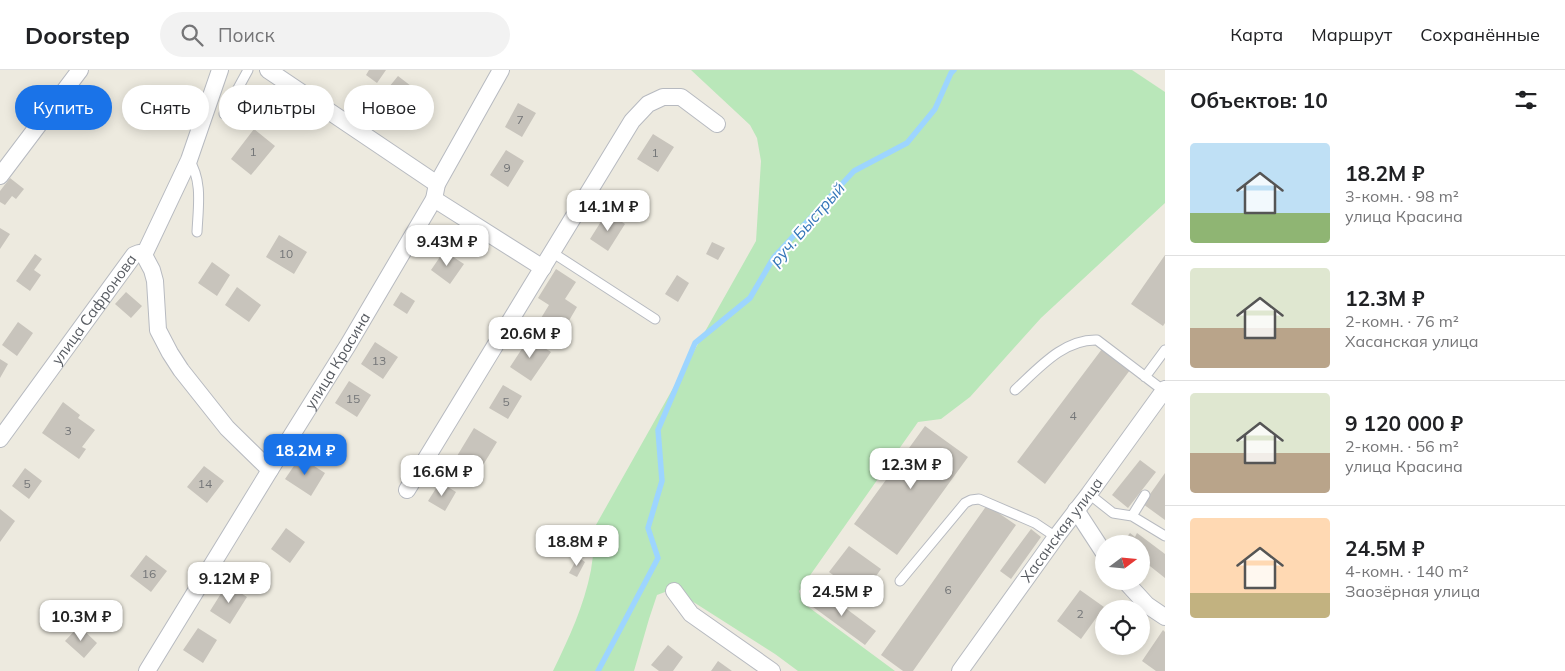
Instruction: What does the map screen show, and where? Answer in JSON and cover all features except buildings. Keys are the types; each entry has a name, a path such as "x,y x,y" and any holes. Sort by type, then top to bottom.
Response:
{"street":[{"path":"0,176 80,70"},
{"name":"улица Сафронова","path":"0,439 134,255 139,253 144,255 190,160 220,70"},
{"path":"268,70 542,268"},
{"name":"улица Красина","path":"147,671 348,345 436,191 501,70"},
{"path":"407,490 632,121 648,104 663,97 681,97 717,124"},
{"path":"144,255 152,270 155,281 158,330 170,353 181,370 227,428 270,470"},
{"name":"Хасанская улица","path":"960,671 1164,390"},
{"path":"1076,510 1095,539"},
{"path":"1133,590 1147,605 1165,617"},
{"path":"674,591 691,614 772,671"}],"lane":[{"path":"240,85 248,70"},
{"path":"190,160 195,169 199,186 197,232"},
{"path":"553,253 655,318"},
{"path":"1015,390 1051,358 1071,344 1086,340 1097,340 1164,390"},
{"path":"1145,376 1165,350"},
{"path":"1089,494 1113,513 1132,516 1165,536"},
{"path":"1132,516 1145,495"},
{"path":"900,581 965,503 971,500 979,499 1035,524 1056,537"}],"green space":[{"path":"691,70 1132,70 1165,92 1165,203 1041,318 970,397 941,419 918,422 799,591 803,603 895,671 798,671 775,654 673,589 657,595 634,671 553,671 575,622 588,583 593,551 592,532 756,241 761,161 757,138 750,125"}],"waterway":[{"name":"руч. Быстрый","path":"598,671 658,558 648,528 662,481 658,430 695,343 750,298 774,257 854,171 907,143 935,109 954,70"}]}
